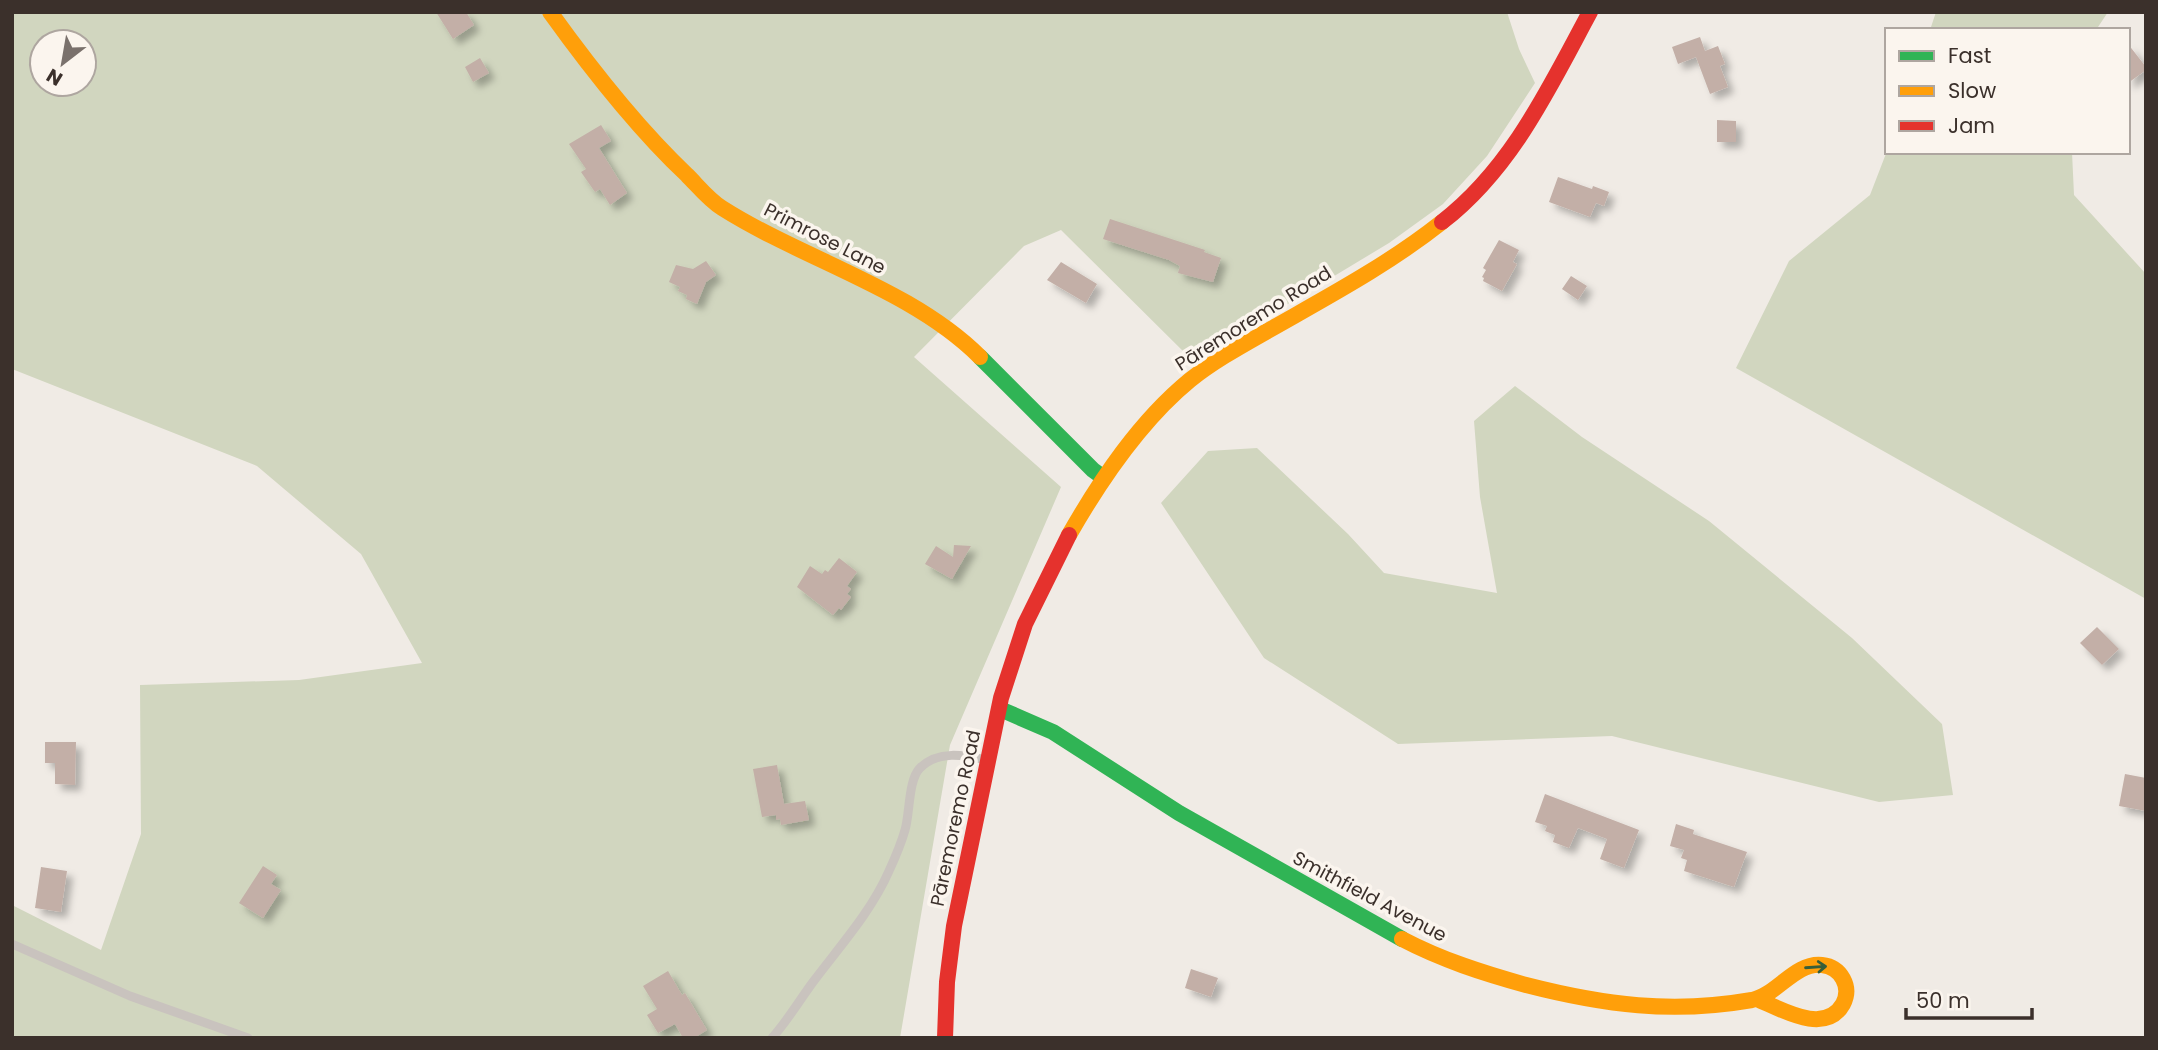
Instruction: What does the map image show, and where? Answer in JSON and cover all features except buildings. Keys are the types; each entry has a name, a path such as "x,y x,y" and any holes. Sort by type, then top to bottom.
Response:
{"street":[{"name":"Primrose Lane","path":"550,12 579,52 667,157 719,206 771,237 901,300 964,341 1104,478"},
{"name":"Pāremoremo Road","path":"945,1038 947,976 954,930 988,760 1012,660 1053,561 1104,478 1150,419 1181,388 1202,372 1406,247 1461,208 1507,155 1590,12"},
{"name":"Smithfield Avenue","path":"1000,709 1037,722 1188,820 1382,928 1453,964 1546,990 1626,1006 1672,1009 1757,999 1810,965 1829,966 1844,980 1847,987 1841,1008 1823,1020 1811,1019 1757,999"}],"lane":[{"path":"772,1038 872,904 888,873 905,829 919,769 940,756 962,755 988,760"},
{"path":"12,944 130,996 248,1038"}],"green space":[{"path":"12,12 1507,12 1519,49 1535,83 1487,156 1443,204 1389,243 1193,361 1061,230 1024,246 914,357 1061,487 950,745 900,1038 12,1038 12,905 101,950 141,834 140,685 299,680 422,663 361,554 257,466 12,369"},
{"path":"1936,12 2108,12 2097,28 1931,28"},
{"path":"1886,154 2072,154 2074,195 2146,274 2146,599 1736,368 1789,261 1870,195"},
{"path":"1515,386 1582,437 1709,521 1852,638 1942,724 1953,795 1879,802 1612,736 1398,744 1264,658 1161,503 1208,451 1257,448 1348,534 1384,573 1497,593 1480,497 1474,421"}],"traffic: fast":[{"path":"980,357 1104,478"},
{"path":"1000,709 1053,732 1179,813 1402,939"}],"traffic: slow":[{"path":"550,12 632,117 717,205 754,227 923,312 953,333 980,357"},
{"path":"1069,535 1094,493 1138,432 1190,380 1229,353 1380,266 1442,222"},
{"path":"1402,939 1447,960 1494,976 1555,992 1611,1002 1666,1007 1752,1000 1770,992 1795,973 1812,965 1822,965 1835,970 1843,979 1846,991 1843,1004 1835,1013 1814,1019 1790,1013 1757,999"}],"traffic: jam":[{"path":"1442,222 1467,201 1509,152 1544,98 1590,12"},
{"path":"945,1038 947,982 954,926 1001,698 1025,624 1069,535"}]}
